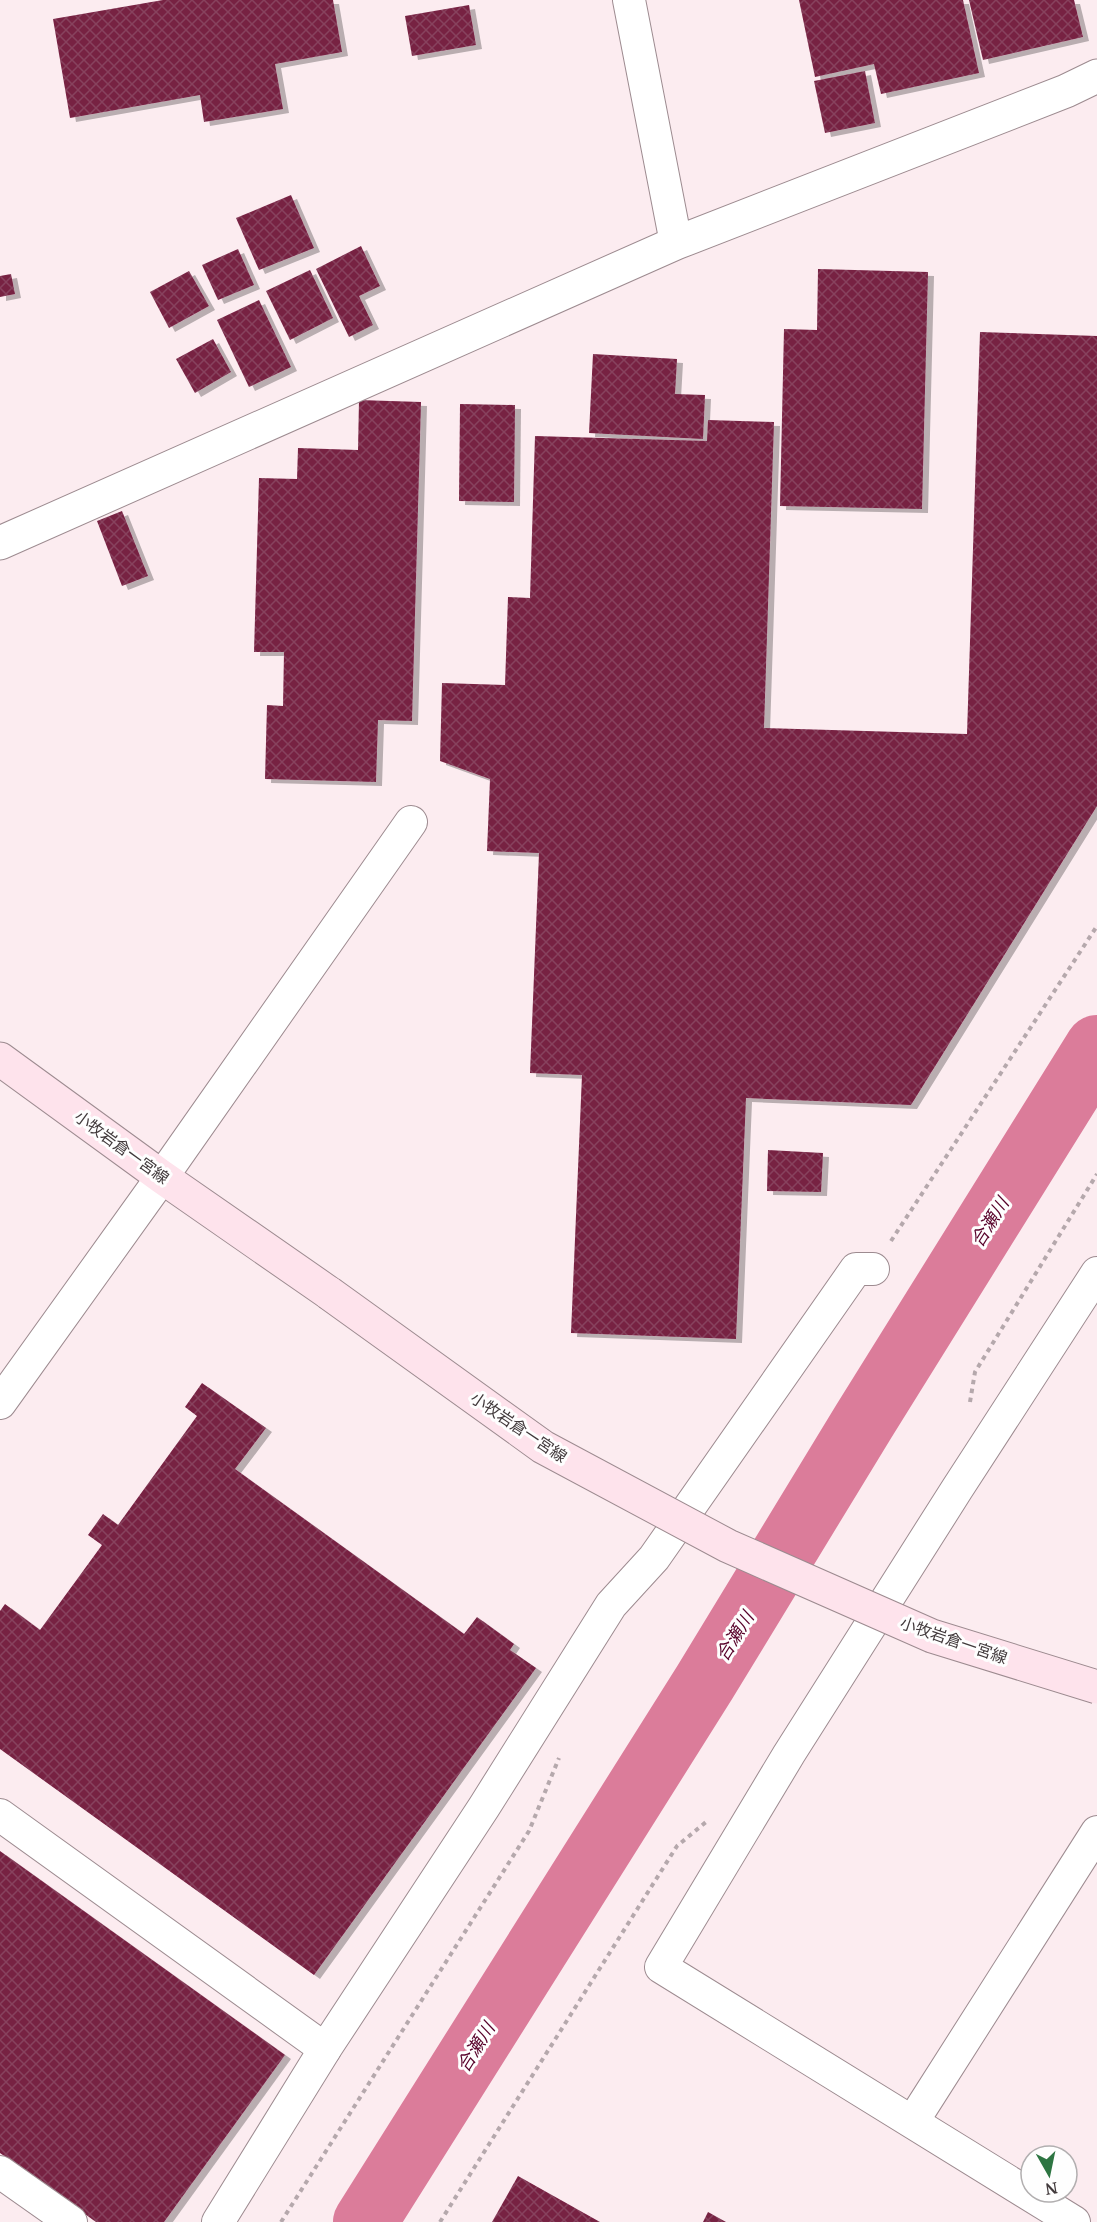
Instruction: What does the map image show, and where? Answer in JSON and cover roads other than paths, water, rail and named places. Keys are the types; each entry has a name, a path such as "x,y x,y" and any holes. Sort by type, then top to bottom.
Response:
{"main road":[{"name":"小牧岩倉一宮線","path":"0,1059 162,1177 329,1293 543,1447 728,1546 932,1636 1097,1687"}],"street":[{"path":"629,0 676,243"},
{"path":"0,543 676,243 1066,92 1097,76"},
{"path":"0,1403 411,822"},
{"path":"218,2222 325,2049 484,1807 611,1605 654,1558 856,1269 873,1269"},
{"path":"1074,2222 661,1967 789,1754 1097,1273"},
{"path":"0,1815 325,2049"},
{"path":"913,2121 1097,1832"},
{"path":"0,2172 71,2222"}],"waterway":[{"name":"合瀬川","path":"365,2222 705,1682 864,1421 1097,1047"}]}
